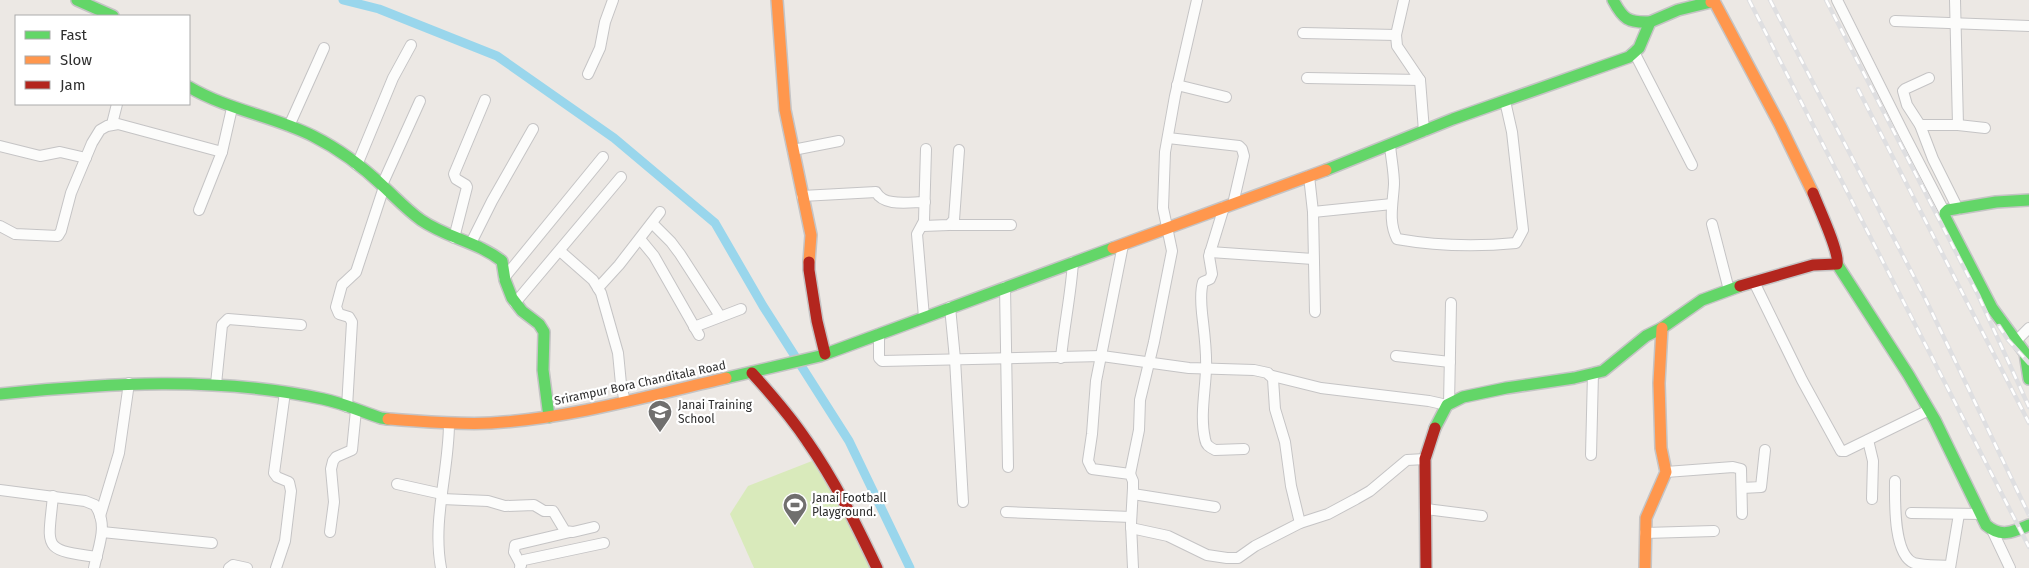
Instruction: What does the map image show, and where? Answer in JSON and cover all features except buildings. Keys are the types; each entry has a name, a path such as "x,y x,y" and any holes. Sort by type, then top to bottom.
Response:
{"street":[{"path":"77,0 111,15"},
{"path":"588,74 600,48 605,22 613,0"},
{"path":"777,0 785,110 811,235 809,270 820,355"},
{"path":"1133,568 1131,528 1133,481 1130,474 1139,430 1140,400 1172,251 1163,208 1165,152 1197,0"},
{"path":"1404,0 1396,34 1397,46 1420,80 1424,131"},
{"path":"1613,0 1622,17 1633,23 1650,22 1678,10 1714,1 1743,51 1798,160 1828,226 1838,260 1837,264 1929,410 1986,525 1993,532 2010,568"},
{"path":"1838,0 1900,128 1992,308 2025,353 2029,379"},
{"path":"1955,0 1958,125"},
{"path":"1895,21 2029,26"},
{"path":"1650,22 1639,48 1634,52 1692,165"},
{"path":"1303,33 1396,34"},
{"path":"357,165 393,78 411,45"},
{"path":"289,126 324,48"},
{"name":"Srirampur Bora Chanditala Road","path":"0,394 129,382 216,384 325,399 381,418 449,423 490,423 549,418 752,373 820,355 1073,262 1167,230 1504,100 1630,57 1634,52"},
{"path":"1307,78 1420,80"},
{"path":"1929,78 1902,91 1907,105 1920,125 1933,159 1958,209"},
{"path":"1178,85 1226,97"},
{"path":"190,87 232,108 258,114 312,135 357,165 384,186 421,220 454,238 471,243 494,254 502,261 504,278 515,303 523,312 534,319 543,330 545,336 543,363 549,418"},
{"path":"454,238 467,187 456,179 454,174 485,100"},
{"path":"1390,145 1394,184 1392,229 1397,239 1421,243 1482,246 1516,243 1523,230 1512,132 1504,100"},
{"path":"330,532 334,502 331,469 333,461 336,456 352,450 352,322 349,317 339,314 336,307 342,285 354,276 356,272 384,186 420,101"},
{"path":"112,124 117,105"},
{"path":"199,210 222,152 232,108"},
{"path":"0,226 15,234 58,236 61,231 70,193 86,158 100,130 112,124 222,152"},
{"path":"1920,125 1958,125 1986,128"},
{"path":"471,243 492,201 533,129"},
{"path":"1168,138 1239,146 1244,156 1229,206 1210,252 1212,274 1210,279 1204,282 1201,300 1207,368 1203,408 1205,442 1207,446 1215,450 1244,449"},
{"path":"793,150 839,141"},
{"path":"0,146 40,156 60,152 86,158"},
{"path":"924,317 917,234 923,226 926,149"},
{"path":"951,225 954,220 955,211 959,150"},
{"path":"504,278 603,157"},
{"path":"1309,176 1313,212 1315,312"},
{"path":"515,303 622,177"},
{"path":"802,196 876,192 879,198 885,201 925,202"},
{"path":"1945,213 1958,209 2029,200"},
{"path":"1313,212 1392,204"},
{"path":"598,288 640,239 660,212"},
{"path":"652,223 676,248 720,316"},
{"path":"1712,224 1729,290"},
{"path":"923,226 1011,225"},
{"path":"640,239 654,256 696,331 720,316 741,309"},
{"path":"1123,245 1096,381 1088,461 1092,469 1130,474"},
{"path":"560,251 593,280 598,288 612,327 625,402"},
{"path":"1210,252 1314,259"},
{"path":"1061,358 1073,262"},
{"path":"879,334 879,358 882,361 1102,356 1148,364 1189,368 1254,370 1321,388 1429,400 1448,405 1472,395 1602,371 1646,336 1662,328 1702,300 1754,282 1813,265 1837,264"},
{"path":"1754,282 1840,450 1845,451 1929,410"},
{"path":"1005,287 1008,468"},
{"path":"1426,568 1425,459 1435,429 1448,405 1451,304"},
{"path":"950,307 955,359 963,502"},
{"path":"216,384 222,325 228,319 301,324"},
{"path":"1644,568 1646,518 1666,472 1662,448 1659,383 1662,328"},
{"path":"2016,341 2029,328"},
{"path":"1396,356 1450,362"},
{"path":"752,373 796,424 817,455 877,568"},
{"path":"1591,455 1594,373"},
{"path":"1270,375 1273,379 1275,409 1285,442 1291,486 1300,523"},
{"path":"100,516 119,453 129,382"},
{"path":"276,568 285,541 291,491 289,482 277,477 274,473 285,392"},
{"path":"441,568 439,544 442,496 448,455 449,423"},
{"path":"1868,440 1873,461 1872,499"},
{"path":"1742,488 1761,487 1764,450"},
{"path":"1131,528 1168,536 1207,555 1238,558 1255,546 1300,523 1328,514 1363,495 1408,460 1425,459"},
{"path":"1666,472 1739,468 1741,472 1742,514"},
{"path":"1895,481 1894,514 1904,554 1909,560 1930,566 1950,567 1959,514"},
{"path":"397,484 442,496 488,501 505,506 534,505 544,511 553,511 563,528 570,532"},
{"path":"0,490 92,503 97,508 100,516 102,532 94,568"},
{"path":"1133,494 1215,507"},
{"path":"53,496 50,537 53,546 58,550 73,554 97,557"},
{"path":"1426,509 1482,516"},
{"path":"1006,512 1132,517"},
{"path":"1911,513 1981,514"},
{"path":"1993,532 2003,534 2029,525"},
{"path":"520,566 514,552 515,545 594,527"},
{"path":"1645,533 1714,531"},
{"path":"102,532 212,543"},
{"path":"520,566 524,560 604,543"},
{"path":"229,568 233,565 247,568"}],"green space":[{"name":"Janai Football Playground.","path":"812,461 861,539 876,568 754,568 730,514 748,486"}],"waterway":[{"path":"343,0 379,9 497,56 614,138 715,223 763,306 849,441 910,568"}],"railway":[{"path":"1749,0 2029,547"},
{"path":"1770,0 1925,298 2029,515"},
{"path":"1826,0 1978,295 2029,407"},
{"path":"1858,89 2029,423"},
{"path":"1999,326 2008,340 2029,363"}],"traffic: fast":[{"path":"77,0 111,15"},
{"path":"1613,0 1623,16 1636,22 1650,22"},
{"path":"1326,170 1453,119 1629,57 1639,48 1650,22 1678,10 1711,2"},
{"path":"190,88 219,102 282,123 323,141 359,166 421,220 483,249 502,261 505,280 512,298 522,311 539,324 544,332 543,370 549,417"},
{"path":"2029,200 1996,202 1948,210 1945,213 1945,217 1992,308 2025,353 2029,379"},
{"path":"726,378 820,356 1113,248"},
{"path":"1837,264 1908,374 1935,420 1986,525 2002,533 2012,532 2029,525"},
{"path":"1435,428 1447,405 1463,397 1506,388 1574,378 1603,371 1646,336 1662,328 1702,300 1740,286"},
{"path":"0,394 121,385 202,384 243,387 323,399 388,419"}],"traffic: slow":[{"path":"777,0 785,110 811,235 809,262"},
{"path":"1711,2 1714,1 1780,125 1813,193"},
{"path":"1113,248 1326,170"},
{"path":"1645,568 1646,518 1666,472 1661,448 1659,383 1662,328"},
{"path":"388,419 440,423 491,423 521,420 580,411 726,378"}],"traffic: jam":[{"path":"1740,286 1813,265 1837,264 1832,240 1813,193"},
{"path":"809,262 817,321 825,354"},
{"path":"752,373 788,415 817,456 845,503 877,568"},
{"path":"1426,568 1425,459 1435,428"}],"place":[{"name":"Janai Training School","path":"660,433"},
{"name":"Janai Football Playground.","path":"795,526"}]}
